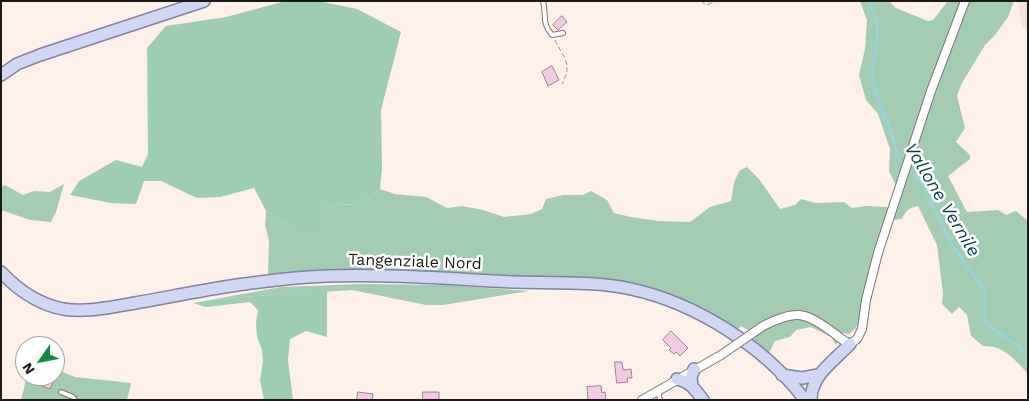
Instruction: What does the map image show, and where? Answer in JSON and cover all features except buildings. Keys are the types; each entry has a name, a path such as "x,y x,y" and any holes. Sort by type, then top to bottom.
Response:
{"main road":[{"path":"1,75 17,64 40,55 204,1"},
{"name":"Tangenziale Nord","path":"1,272 24,293 44,304 64,309 112,307 238,285 326,276 418,277 593,285 630,289 667,300 710,318 730,330 782,374 805,400"},
{"path":"811,400 811,390 818,376 850,344"},
{"path":"692,385 691,378 694,369"},
{"path":"782,374 802,378 818,376"},
{"path":"677,379 692,385 703,400"}],"street":[{"path":"642,400 721,355 763,326 781,317 790,315 807,316 813,318 844,342 850,344 857,339 862,329 866,300 878,253 904,179 931,90 965,1"}],"lane":[{"path":"543,1 545,8 544,22 552,35 563,33"},
{"path":"658,390 660,400"},
{"path":"61,392 73,396 75,400"}],"path":[{"path":"701,1 706,5 717,1"},
{"path":"552,35 568,66 567,74 562,84"}],"shaded area":[{"path":"1028,1 1028,27 1022,28 1018,3"}],"green space":[{"path":"286,1 323,2 357,9 401,32 381,110 382,169 380,189 358,205 335,204 319,210 325,225 310,233 290,226 266,211 254,188 220,197 197,198 161,181 144,181 136,204 111,203 70,195 79,181 116,160 142,167 148,154 147,48 166,26 226,17"},
{"path":"860,1 889,1 896,8 928,21 933,20 948,1 1014,1 1008,17 985,45 962,83 957,96 965,128 956,142 970,155 970,159 948,176 967,212 998,210 1006,215 1016,211 1028,221 1028,373 1003,350 983,346 971,336 967,315 959,307 952,314 942,304 943,293 937,245 918,206 908,210 902,219 893,220 900,194 889,171 890,149 878,114 866,100 859,75 865,49 867,20"},
{"path":"747,167 759,179 780,209 795,205 801,199 816,203 844,202 852,208 865,206 889,207 859,323 849,334 843,333 836,345 831,337 811,327 796,330 790,337 775,341 768,355 752,343 756,335 741,326 736,331 675,299 642,286 567,280 327,271 268,275 269,241 265,225 266,211 290,226 319,210 335,204 358,205 380,189 395,194 426,197 447,208 462,206 504,217 531,214 542,209 546,199 563,195 583,195 591,191 607,200 614,213 658,221 690,222 710,207 731,201 734,183 739,171"},
{"path":"64,184 51,222 30,220 1,210 1,187 5,185 23,195 34,191 50,192"},
{"path":"361,284 446,285 529,291 443,305 426,305 352,290 227,298 193,303 281,287"},
{"path":"327,291 327,337 306,331 290,339 288,360 293,400 264,400 260,380 263,362 262,350 257,337 256,322 258,310 250,302 206,307 193,303 227,298"},
{"path":"65,373 75,377 131,383 127,400 21,400 24,386 65,386"}],"waterway":[{"name":"Vallone Vernile","path":"869,1 877,22 877,41 872,72 875,91 900,161 904,164"},
{"name":"Vallone Vernile","path":"908,168 921,182 952,245 985,291 985,323 1018,346 1028,360"}]}
